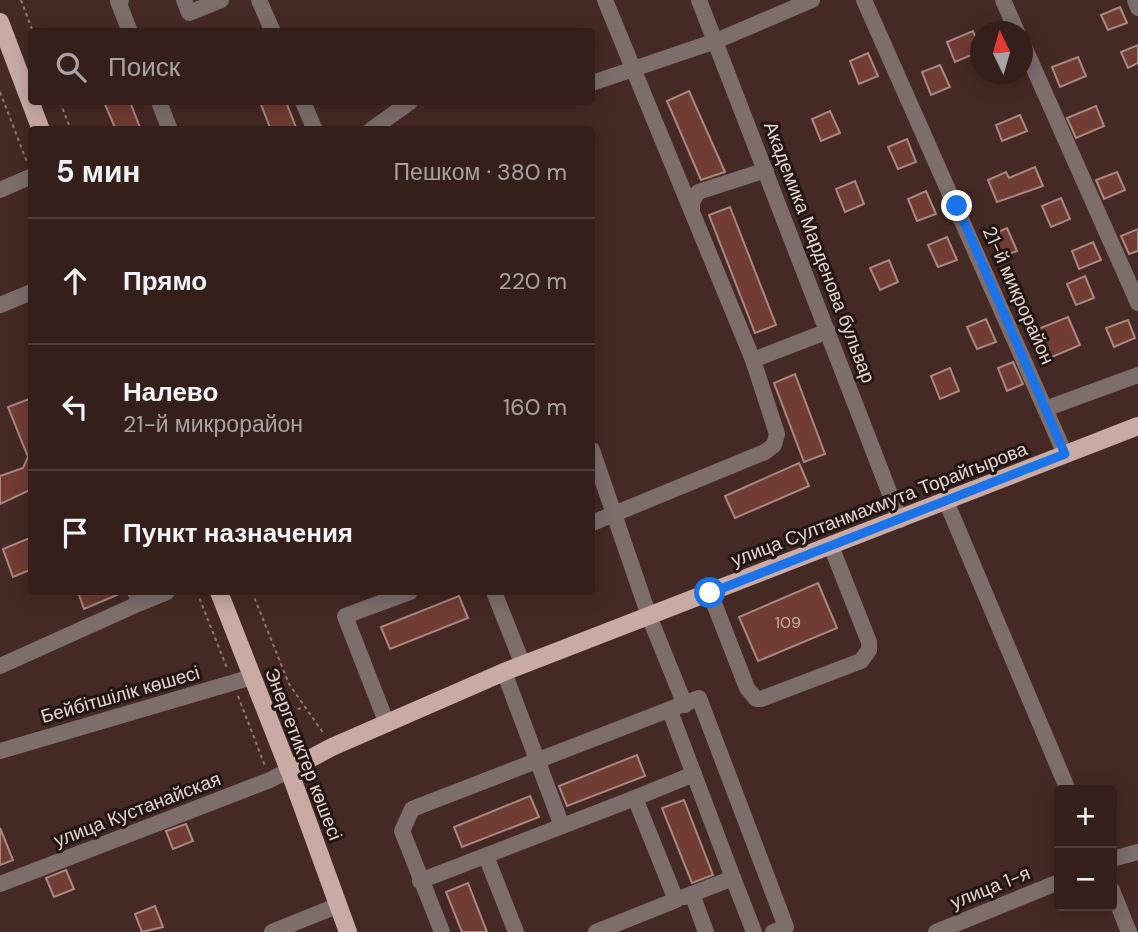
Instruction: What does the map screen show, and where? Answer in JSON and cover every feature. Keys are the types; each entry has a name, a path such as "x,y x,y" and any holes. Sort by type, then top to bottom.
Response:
{"main road":[{"path":"0,22 28,96"},
{"path":"32,105 39,126"},
{"name":"улица Султанмахмута Торайгырова","path":"289,770 332,747 523,665 1138,426"},
{"name":"Энергетиктер көшесі","path":"220,595 289,770 348,932"}],"street":[{"path":"121,0 118,1 128,28"},
{"path":"184,0 189,13 221,0"},
{"path":"259,0 271,28"},
{"path":"595,522 765,452 774,445 777,434 753,359 605,0"},
{"name":"Академика Марденова бульвар","path":"699,0 900,520"},
{"path":"595,82 716,41 812,0"},
{"name":"21-й микрорайон","path":"864,0 1065,454"},
{"path":"1003,0 1012,21"},
{"path":"1135,0 1138,8"},
{"path":"1033,67 1138,303"},
{"path":"160,105 168,126"},
{"path":"304,105 313,126"},
{"path":"377,126 406,105"},
{"path":"0,190 28,169"},
{"path":"692,212 692,202 698,192 766,170"},
{"path":"0,305 28,294"},
{"path":"753,359 828,331"},
{"path":"1045,409 1138,375"},
{"path":"595,459 678,708 694,775 754,932"},
{"path":"946,501 1066,785"},
{"path":"710,593 747,688 756,699 861,661 869,650 869,642 831,546"},
{"path":"387,724 345,616 402,595"},
{"path":"495,595 523,665"},
{"path":"0,666 138,597"},
{"path":"504,673 562,826"},
{"name":"Бейбітшілік көшесі","path":"0,751 252,677"},
{"path":"442,932 402,831 412,809 699,698 786,926 772,932"},
{"name":"улица Кустанайская","path":"0,884 257,785 289,770"},
{"path":"421,881 694,775"},
{"path":"635,798 676,900"},
{"path":"1117,858 1138,852"},
{"path":"486,856 516,932"},
{"path":"596,932 733,878"},
{"name":"улица 1-я","path":"936,932 1054,883"},
{"path":"692,894 706,932"},
{"path":"1117,902 1129,932"},
{"path":"272,932 339,905"}],"path":[{"path":"20,0 31,28"},
{"path":"0,92 28,165"},
{"path":"61,105 69,126"},
{"path":"253,595 289,684 332,747"}],"building":[{"path":"1120,7 1127,23 1108,30 1101,15"},
{"path":"970,32 970,56 955,62 947,42"},
{"path":"1138,45 1138,63 1128,68 1121,52"},
{"path":"868,53 878,76 859,84 850,61"},
{"path":"1078,57 1086,76 1060,87 1052,67"},
{"path":"940,65 950,87 931,95 922,72"},
{"path":"689,91 725,172 701,180 667,101"},
{"path":"105,105 131,105 139,126 114,126"},
{"path":"261,105 287,105 295,126 269,126"},
{"path":"1096,106 1104,126 1076,138 1067,118"},
{"path":"830,111 840,133 821,141 812,119"},
{"path":"1020,115 1027,131 1002,141 996,125"},
{"path":"907,139 916,162 898,169 888,147"},
{"path":"1035,167 1043,186 997,202 988,180 1006,172 1009,178"},
{"path":"1117,172 1125,190 1104,199 1096,180"},
{"path":"855,181 864,204 845,212 836,189"},
{"path":"926,191 936,214 917,221 908,199"},
{"path":"1061,198 1070,219 1051,227 1042,206"},
{"path":"730,207 776,325 755,333 709,215"},
{"path":"1007,228 1017,251 998,258 989,236"},
{"path":"1138,229 1138,251 1129,254 1121,236"},
{"path":"947,237 957,260 938,267 928,245"},
{"path":"1093,242 1101,260 1079,269 1072,251"},
{"path":"889,260 898,282 880,290 870,268"},
{"path":"1085,276 1094,298 1076,305 1067,284"},
{"path":"1068,317 1080,345 1045,360 1033,331"},
{"path":"986,319 996,342 977,349 967,327"},
{"path":"1128,320 1135,338 1114,347 1106,328"},
{"path":"1013,362 1023,384 1007,391 998,368"},
{"path":"950,368 959,391 940,399 931,376"},
{"path":"795,374 825,454 804,462 774,383"},
{"path":"28,400 28,457 8,407"},
{"path":"28,457 28,491 0,504 0,476 23,468"},
{"path":"799,463 809,486 735,518 725,496"},
{"path":"28,539 28,571 13,577 3,549"},
{"path":"818,583 837,628 758,661 739,617"},
{"path":"79,595 117,595 84,609"},
{"path":"459,596 468,618 390,649 381,627"},
{"path":"637,755 645,776 567,806 559,786"},
{"path":"530,796 539,817 462,847 454,827"},
{"path":"684,800 713,875 692,883 662,808"},
{"path":"186,824 193,841 173,849 166,831"},
{"path":"0,828 13,860 0,865"},
{"path":"66,870 74,889 54,897 46,878"},
{"path":"468,883 487,932 462,932 446,892"},
{"path":"155,906 163,927 142,932 135,914"}],"route":[{"path":"710,593 1065,454 957,206"}]}
